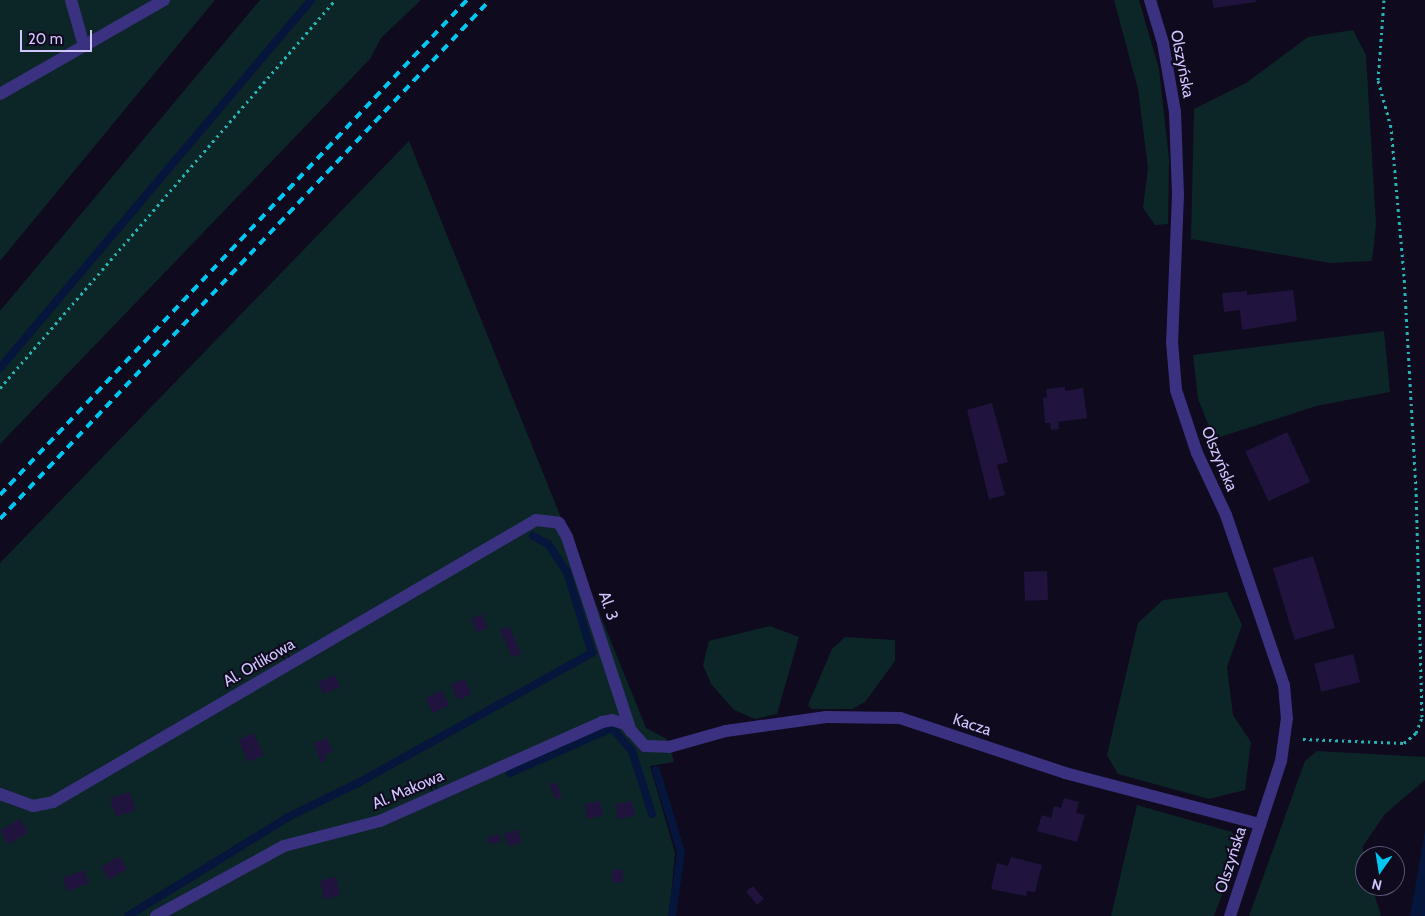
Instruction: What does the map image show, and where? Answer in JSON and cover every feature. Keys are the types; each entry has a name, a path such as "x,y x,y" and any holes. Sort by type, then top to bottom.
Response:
{"street":[{"path":"72,0 84,46"},
{"path":"0,94 164,0"},
{"name":"Olszyńska","path":"1150,0 1163,43 1175,112 1178,196 1172,342 1176,390 1197,453 1226,515 1284,684 1287,718 1281,761 1230,916"},
{"name":"Al. 3","path":"528,524 552,520 567,537 631,732"},
{"name":"Al. Orlikowa","path":"0,794 33,806 53,802 528,524"},
{"name":"Kacza","path":"669,747 726,731 826,717 900,718 1065,773 1260,824"},
{"name":"Al. Makowa","path":"156,916 284,846 380,821 602,722 612,720 625,724 645,746 669,747"}],"path":[{"path":"0,388 336,0"},
{"path":"1306,739 1404,743 1416,733 1422,717 1416,490 1404,276 1391,127 1378,80 1384,0"}],"green space":[{"path":"0,0 215,0 0,261"},
{"path":"260,0 421,0 381,38 370,59 0,444 0,311"},
{"path":"1114,0 1139,0 1159,69 1169,159 1168,224 1155,225 1143,208 1148,168 1138,89"},
{"path":"1353,30 1366,55 1376,225 1372,261 1330,263 1191,239 1194,109 1246,83 1308,37"},
{"path":"409,141 646,728 667,739 674,762 650,766 675,853 669,916 0,916 0,563"},
{"path":"1384,331 1390,392 1316,406 1214,439 1198,399 1193,355"},
{"path":"1227,592 1242,625 1227,667 1233,715 1251,742 1245,790 1209,799 1118,774 1107,755 1138,623 1163,600"},
{"path":"770,626 799,637 777,714 755,719 734,710 711,684 703,665 709,641"},
{"path":"845,637 895,640 895,661 865,702 852,709 812,709 808,705 832,649"},
{"path":"1317,751 1425,757 1425,780 1385,814 1363,846 1355,846 1355,896 1375,896 1381,916 1249,916 1305,761"},
{"path":"1137,805 1232,832 1240,847 1214,916 1111,916"}],"water":[{"path":"1425,830 1425,916 1410,916"}],"building":[{"path":"1212,0 1256,0 1256,2 1214,8"},
{"path":"1293,290 1297,321 1242,330 1240,310 1224,312 1222,293 1247,291 1247,295"},
{"path":"1065,387 1065,391 1083,388 1087,418 1058,422 1059,429 1051,430 1050,423 1045,423 1043,398 1047,397 1046,389"},
{"path":"992,403 1008,462 997,465 1005,495 989,499 967,410"},
{"path":"1287,432 1310,482 1269,501 1245,451"},
{"path":"1313,556 1335,628 1295,640 1273,568"},
{"path":"1047,571 1048,600 1025,601 1024,572"},
{"path":"482,614 488,628 477,632 471,619"},
{"path":"509,626 521,653 512,657 500,630"},
{"path":"1353,654 1360,682 1321,692 1314,664"},
{"path":"335,675 340,687 324,694 318,682"},
{"path":"465,679 471,695 457,700 451,684"},
{"path":"441,690 449,705 433,713 425,698"},
{"path":"254,733 264,755 248,762 238,740"},
{"path":"327,738 333,752 324,755 326,760 321,763 314,743"},
{"path":"556,782 562,797 556,799 550,785"},
{"path":"130,792 136,810 116,817 110,798"},
{"path":"1064,798 1079,802 1076,813 1085,815 1077,842 1037,831 1042,815 1051,818 1054,806 1061,808"},
{"path":"600,801 603,816 587,819 584,804"},
{"path":"632,801 635,816 618,819 615,804"},
{"path":"20,819 28,833 8,844 0,830"},
{"path":"517,829 522,842 509,847 504,834"},
{"path":"499,834 501,842 488,844 487,837"},
{"path":"119,856 127,869 109,880 101,867"},
{"path":"1011,857 1042,865 1035,892 1027,891 1026,896 991,889 997,863 1008,866"},
{"path":"84,870 89,883 68,891 63,878"},
{"path":"612,870 623,870 623,882 612,882"},
{"path":"336,877 340,896 324,899 320,880"},
{"path":"753,886 764,899 757,905 746,892"}],"waterway":[{"path":"0,368 311,0"},
{"path":"128,916 288,817 358,783 592,653 567,572 548,544 533,536"},
{"path":"510,773 612,728 632,751 652,814"},
{"path":"656,770 681,852 672,916"}],"railway":[{"path":"0,495 467,0"},
{"path":"0,519 490,0"}]}
